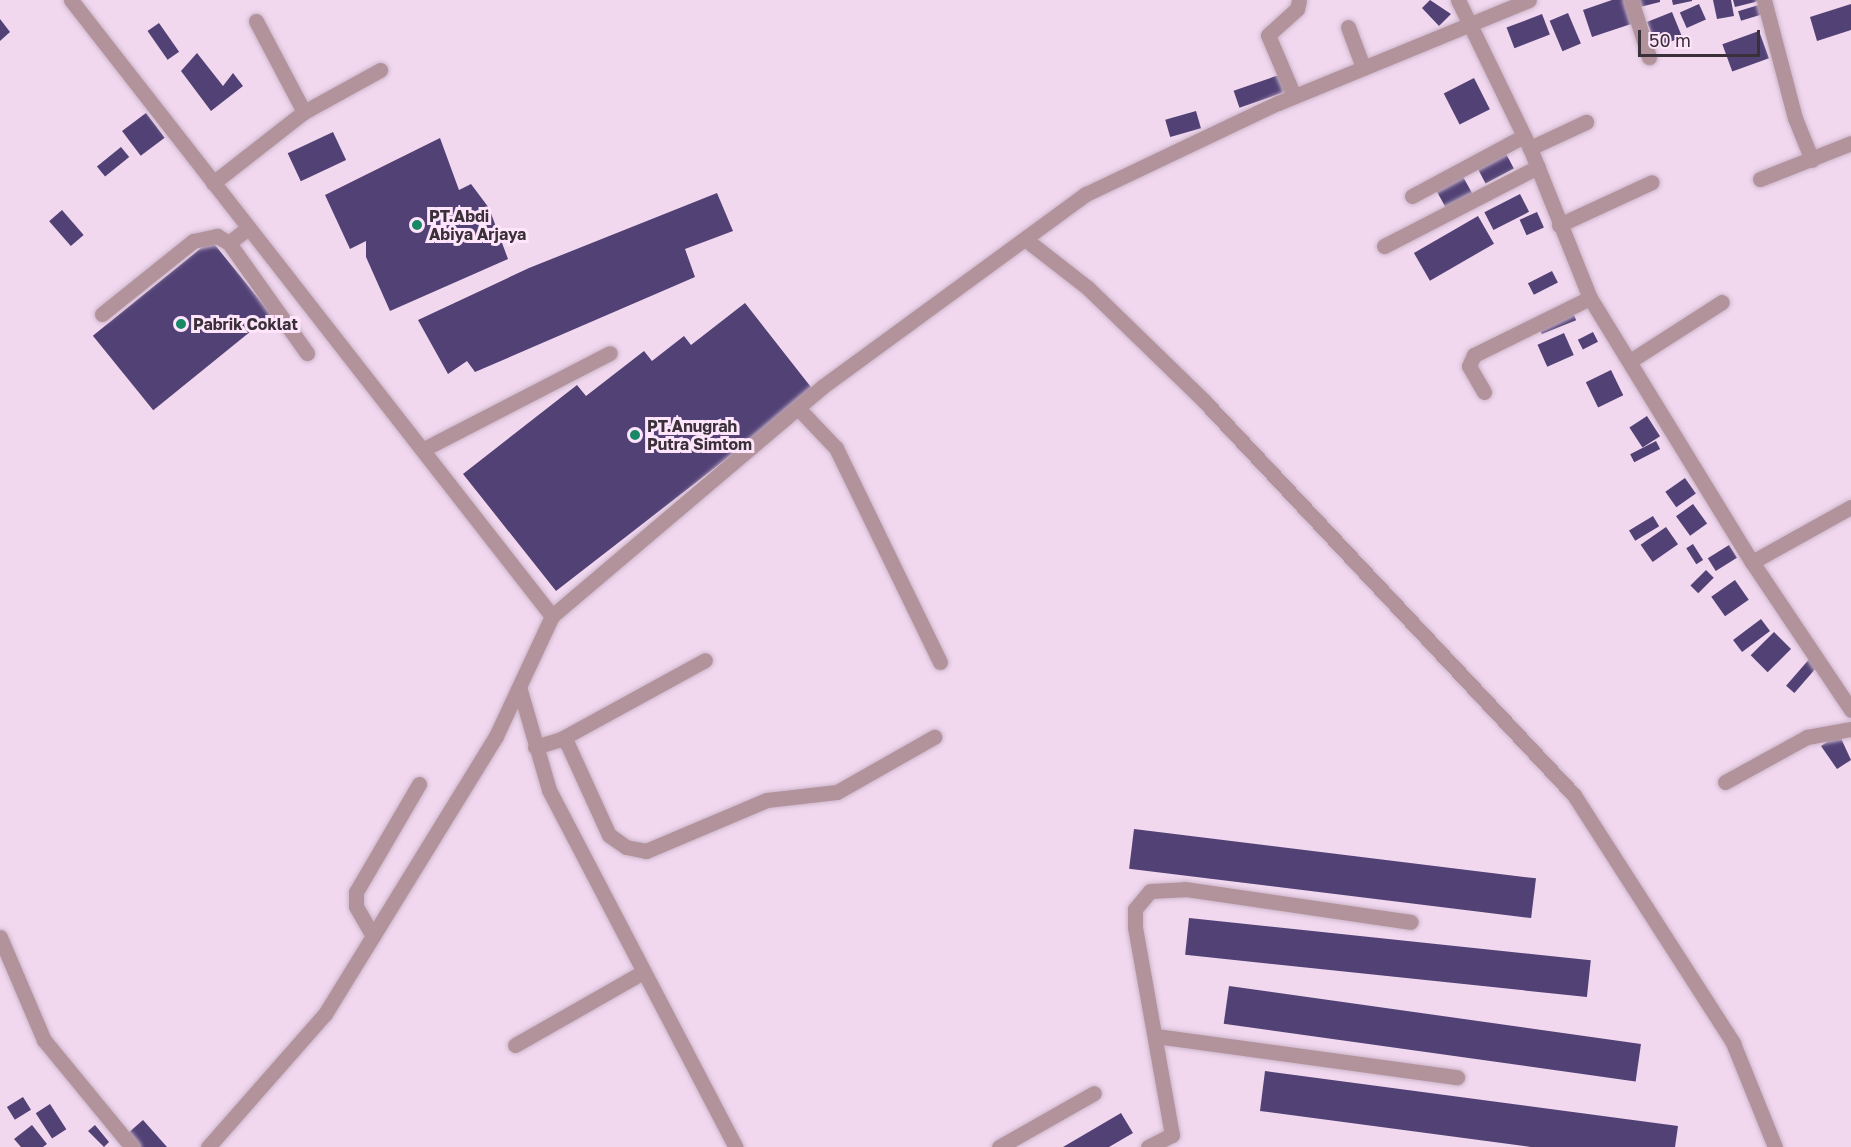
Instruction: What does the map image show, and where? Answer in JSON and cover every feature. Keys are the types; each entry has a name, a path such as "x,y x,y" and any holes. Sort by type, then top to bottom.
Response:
{"street":[{"path":"70,0 424,449 552,616"},
{"path":"1294,96 1268,38 1297,9 1299,0"},
{"path":"1458,0 1466,22 1527,142 1590,298 1752,562 1851,710"},
{"path":"208,1147 297,1052 373,936 520,690 552,616 798,408 1025,239 1115,178 1294,96 1466,22 1529,0"},
{"path":"1631,0 1649,57"},
{"path":"1764,0 1795,118 1812,160"},
{"path":"256,21 304,112"},
{"path":"1348,27 1363,67"},
{"path":"213,183 304,112 380,70"},
{"path":"1412,196 1527,142 1586,122"},
{"path":"1760,179 1851,143"},
{"path":"1384,246 1538,167"},
{"path":"1559,225 1652,182"},
{"path":"229,243 248,228"},
{"path":"102,314 194,241 217,236 229,243 307,353"},
{"path":"1025,239 1088,288 1204,401 1574,795 1733,1043 1775,1147"},
{"path":"1484,392 1470,370 1474,355 1590,298"},
{"path":"1630,361 1722,302"},
{"path":"424,449 610,353"},
{"path":"798,408 836,448 940,662"},
{"path":"1752,562 1851,507"},
{"path":"535,747 561,739 705,660"},
{"path":"520,690 549,790 641,973 736,1147"},
{"path":"1725,782 1807,737 1851,729"},
{"path":"561,739 571,748 609,835 626,847 646,851 767,800 837,792 934,737"},
{"path":"373,936 356,906 356,892 419,784"},
{"path":"1148,1147 1173,1141 1135,927 1135,909 1150,891 1185,889 1411,922"},
{"path":"0,937 44,1040 132,1147"},
{"path":"515,1045 641,973"},
{"path":"1156,1036 1456,1077"},
{"path":"999,1147 1094,1093"}],"building":[{"path":"1430,0 1451,14 1439,26 1422,8"},
{"path":"1612,0 1626,0 1634,23 1592,37 1583,10"},
{"path":"1638,0 1660,0 1660,2 1640,7"},
{"path":"1672,0 1692,0 1692,1 1673,5"},
{"path":"1713,0 1731,0 1734,16 1717,19"},
{"path":"1733,0 1759,0 1759,1 1735,7"},
{"path":"1699,4 1706,20 1687,28 1680,13"},
{"path":"1762,4 1765,14 1741,21 1738,11"},
{"path":"1851,4 1851,30 1817,41 1810,17"},
{"path":"1672,12 1682,37 1657,47 1647,22"},
{"path":"1568,13 1581,43 1562,51 1550,21"},
{"path":"1542,14 1550,35 1514,48 1507,28"},
{"path":"0,19 10,32 0,41"},
{"path":"159,23 179,52 168,60 148,31"},
{"path":"1759,31 1769,58 1732,72 1722,44"},
{"path":"197,53 223,86 233,73 243,86 211,111 181,71"},
{"path":"1279,75 1285,92 1239,108 1234,91"},
{"path":"1474,78 1490,109 1460,125 1444,93"},
{"path":"1196,111 1201,128 1170,137 1165,120"},
{"path":"146,113 165,138 141,156 122,131"},
{"path":"333,132 346,160 301,181 288,153"},
{"name":"PT.Abdi Abiya Arjaya","path":"440,138 459,190 471,184 489,208 508,259 390,311 366,257 366,241 350,249 325,195"},
{"path":"121,147 129,157 105,177 97,167"},
{"path":"1504,150 1514,169 1486,184 1476,165"},
{"path":"1462,175 1473,195 1447,210 1436,190"},
{"path":"717,193 733,231 685,249 695,277 475,372 467,361 448,374 418,320 529,268"},
{"path":"1520,194 1529,212 1493,230 1484,212"},
{"path":"62,210 84,235 71,246 49,221"},
{"path":"1537,212 1544,228 1527,235 1520,220"},
{"path":"1478,216 1494,244 1430,281 1414,253"},
{"name":"Pabrik Coklat","path":"211,240 271,315 153,410 93,336"},
{"path":"1552,271 1558,283 1534,295 1528,283"},
{"name":"PT.Anugrah Putra Simtom","path":"745,303 814,391 556,591 463,474 577,385 586,396 644,351 652,361 684,336 691,345"},
{"path":"1572,310 1576,320 1542,334 1538,324"},
{"path":"1593,332 1598,342 1583,350 1578,340"},
{"path":"1564,333 1574,355 1547,367 1538,345"},
{"path":"1611,370 1623,395 1598,407 1586,382"},
{"path":"1647,416 1660,436 1642,448 1629,427"},
{"path":"1656,441 1660,449 1634,462 1630,454"},
{"path":"1685,478 1696,494 1676,507 1665,492"},
{"path":"1693,504 1707,523 1690,536 1676,516"},
{"path":"1653,516 1659,526 1635,541 1629,530"},
{"path":"1666,527 1678,544 1653,562 1641,545"},
{"path":"1693,544 1703,560 1696,564 1686,548"},
{"path":"1729,545 1737,558 1716,571 1708,558"},
{"path":"1706,570 1714,578 1698,593 1690,586"},
{"path":"1735,580 1749,600 1725,616 1711,597"},
{"path":"1761,619 1770,631 1742,652 1733,640"},
{"path":"1774,632 1791,649 1768,672 1751,655"},
{"path":"1811,657 1819,664 1794,693 1786,686"},
{"path":"1839,734 1851,760 1837,769 1821,746"},
{"path":"1134,829 1536,878 1531,918 1129,869"},
{"path":"1189,918 1591,960 1587,997 1185,955"},
{"path":"1229,986 1641,1044 1636,1082 1224,1024"},
{"path":"1265,1071 1678,1126 1675,1147 1531,1147 1260,1111"},
{"path":"23,1097 31,1110 15,1120 7,1107"},
{"path":"50,1104 66,1129 52,1138 36,1113"},
{"path":"1121,1113 1133,1133 1109,1147 1063,1147"},
{"path":"143,1120 167,1147 139,1147 127,1134"},
{"path":"32,1125 47,1144 43,1147 21,1147 14,1139"},
{"path":"95,1125 109,1142 104,1147 88,1131"}],"place":[{"name":"PT.Abdi Abiya Arjaya","path":"417,225"},
{"name":"Pabrik Coklat","path":"181,324"},
{"name":"PT.Anugrah Putra Simtom","path":"635,435"}]}
